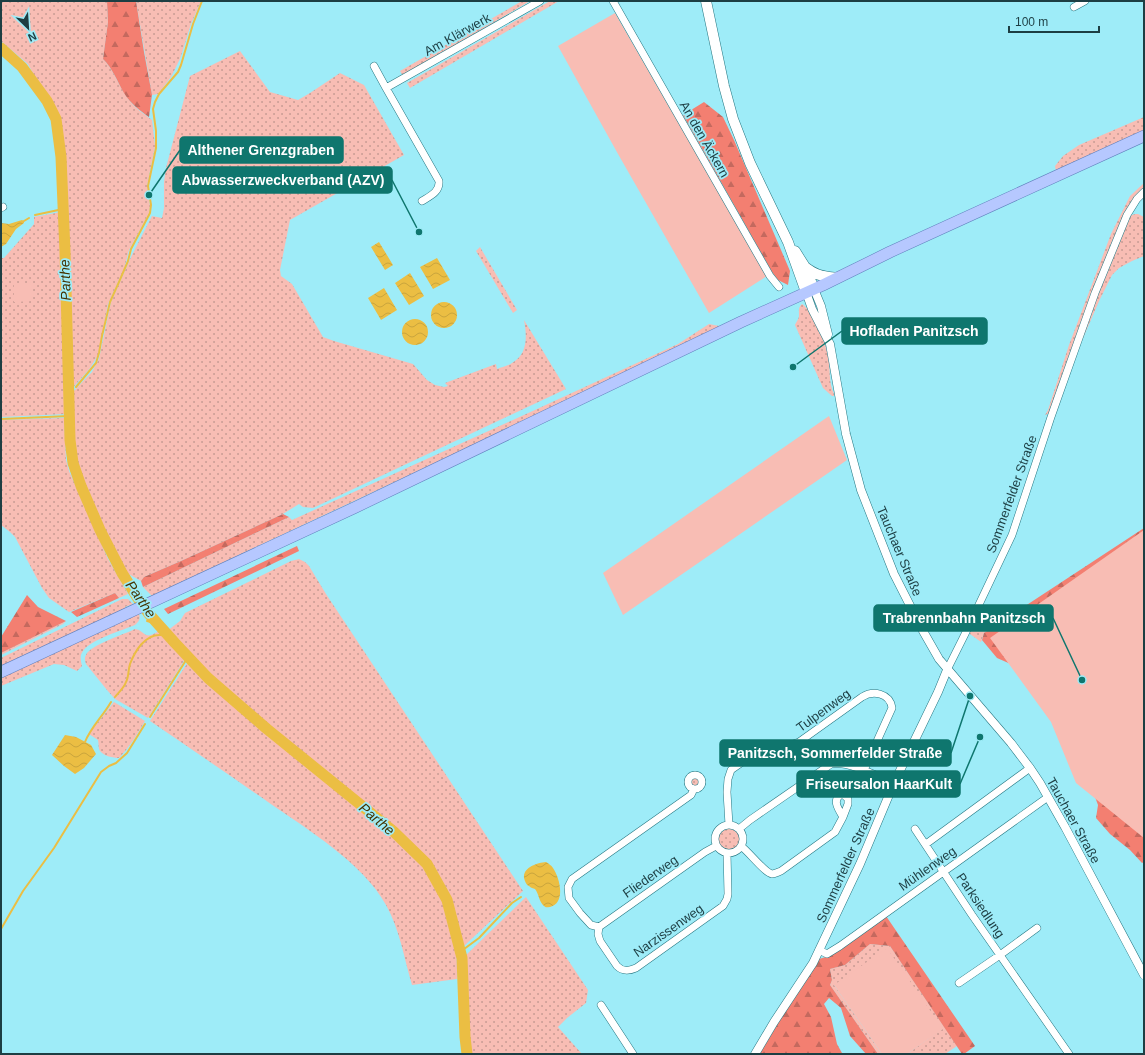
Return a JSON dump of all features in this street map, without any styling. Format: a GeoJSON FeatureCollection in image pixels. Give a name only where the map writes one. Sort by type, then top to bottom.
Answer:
{"type":"FeatureCollection","features":[{"type":"Feature","properties":{"kind":"main road"},"geometry":{"type":"LineString","coordinates":[[706,1],[724,86],[733,119],[744,148],[810,291]]}},
{"type":"Feature","properties":{"kind":"main road"},"geometry":{"type":"LineString","coordinates":[[1,672],[356,507],[741,322],[810,291],[994,203],[1144,136]]}},
{"type":"Feature","properties":{"kind":"main road"},"geometry":{"type":"LineString","coordinates":[[788,242],[805,267],[813,273],[837,278]]}},
{"type":"Feature","properties":{"kind":"main road"},"geometry":{"type":"LineString","coordinates":[[805,267],[810,291]]}},
{"type":"Feature","properties":{"kind":"street","name":"Am Klärwerk"},"geometry":{"type":"LineString","coordinates":[[386,88],[540,1]]}},
{"type":"Feature","properties":{"kind":"street","name":"An den Äckern"},"geometry":{"type":"LineString","coordinates":[[613,1],[770,276],[779,287]]}},
{"type":"Feature","properties":{"kind":"street"},"geometry":{"type":"LineString","coordinates":[[1074,7],[1085,1]]}},
{"type":"Feature","properties":{"kind":"street"},"geometry":{"type":"LineString","coordinates":[[374,66],[439,181],[440,185],[435,193],[422,201]]}},
{"type":"Feature","properties":{"kind":"street","name":"Sommerfelder Straße"},"geometry":{"type":"LineString","coordinates":[[755,1054],[813,963],[860,864],[894,783],[1012,535],[1051,417],[1095,293],[1127,215],[1138,198],[1144,192]]}},
{"type":"Feature","properties":{"kind":"street","name":"Tauchaer Straße"},"geometry":{"type":"LineString","coordinates":[[810,291],[821,306],[827,327],[846,434],[861,490],[894,574],[939,659],[1011,743],[1030,768],[1048,797],[1144,975]]}},
{"type":"Feature","properties":{"kind":"street","name":"Tulpenweg"},"geometry":{"type":"LineString","coordinates":[[729,825],[727,792],[728,779],[732,770],[764,746],[774,744],[793,744],[799,742],[862,697],[870,693],[879,693],[886,698],[892,708],[864,770]]}},
{"type":"Feature","properties":{"kind":"street"},"geometry":{"type":"LineString","coordinates":[[739,829],[831,764],[842,764],[864,770],[894,783]]}},
{"type":"Feature","properties":{"kind":"street"},"geometry":{"type":"LineString","coordinates":[[926,844],[1030,768]]}},
{"type":"Feature","properties":{"kind":"street"},"geometry":{"type":"LineString","coordinates":[[599,927],[591,925],[569,898],[568,887],[572,879],[691,795],[694,789]]}},
{"type":"Feature","properties":{"kind":"street","name":"Mühlenweg"},"geometry":{"type":"LineString","coordinates":[[819,950],[827,954],[840,946],[1048,797]]}},
{"type":"Feature","properties":{"kind":"street"},"geometry":{"type":"LineString","coordinates":[[741,846],[748,851],[767,872],[774,874],[781,871],[835,832],[843,817]]}},
{"type":"Feature","properties":{"kind":"street"},"geometry":{"type":"LineString","coordinates":[[729,825],[739,829],[743,839],[741,846],[735,852],[727,854],[716,846],[715,838],[717,832],[723,826],[729,825]]}},
{"type":"Feature","properties":{"kind":"street","name":"Parksiedlung"},"geometry":{"type":"LineString","coordinates":[[915,829],[1069,1054]]}},
{"type":"Feature","properties":{"kind":"street","name":"Fliederweg"},"geometry":{"type":"LineString","coordinates":[[599,927],[716,846]]}},
{"type":"Feature","properties":{"kind":"street","name":"Narzissenweg"},"geometry":{"type":"LineString","coordinates":[[599,927],[598,934],[600,942],[617,966],[620,969],[628,971],[636,968],[723,906],[728,894],[727,854]]}},
{"type":"Feature","properties":{"kind":"street","name":"Parksiedlung"},"geometry":{"type":"LineString","coordinates":[[959,983],[1037,928]]}},
{"type":"Feature","properties":{"kind":"street"},"geometry":{"type":"LineString","coordinates":[[600,1005],[633,1054]]}},
{"type":"Feature","properties":{"kind":"shaded area"},"geometry":{"type":"Polygon","coordinates":[[[1,1],[107,1],[108,22],[103,59],[110,67],[131,102],[152,120],[155,146],[147,186],[150,206],[149,213],[129,250],[124,269],[108,304],[98,355],[90,368],[70,391],[67,194],[64,153],[56,116],[28,64],[1,41],[1,1]]]}},
{"type":"Feature","properties":{"kind":"shaded area"},"geometry":{"type":"Polygon","coordinates":[[[136,1],[201,1],[191,24],[180,59],[171,77],[158,94],[152,95],[136,1]]]}},
{"type":"Feature","properties":{"kind":"shaded area"},"geometry":{"type":"Polygon","coordinates":[[[522,1],[530,1],[403,76],[400,71],[522,1]]]}},
{"type":"Feature","properties":{"kind":"shaded area"},"geometry":{"type":"Polygon","coordinates":[[[550,1],[559,1],[410,88],[407,83],[550,1]]]}},
{"type":"Feature","properties":{"kind":"shaded area"},"geometry":{"type":"Polygon","coordinates":[[[615,13],[767,276],[709,313],[558,46],[615,13]]]}},
{"type":"Feature","properties":{"kind":"shaded area"},"geometry":{"type":"Polygon","coordinates":[[[240,51],[270,92],[298,100],[340,73],[364,85],[404,155],[290,220],[280,270],[281,276],[292,284],[323,337],[413,364],[427,380],[435,385],[444,387],[448,386],[445,383],[496,364],[497,369],[509,365],[517,359],[524,350],[526,332],[524,320],[566,389],[313,508],[303,507],[299,504],[283,514],[144,577],[141,581],[125,572],[107,538],[86,491],[75,461],[71,394],[92,372],[99,359],[111,302],[132,255],[152,216],[162,218],[166,168],[190,76],[240,51]]]}},
{"type":"Feature","properties":{"kind":"shaded area"},"geometry":{"type":"Polygon","coordinates":[[[1144,117],[1144,134],[1056,171],[1055,166],[1063,156],[1079,145],[1144,117]]]}},
{"type":"Feature","properties":{"kind":"shaded area"},"geometry":{"type":"Polygon","coordinates":[[[1144,183],[1144,189],[1137,194],[1083,317],[1050,413],[1045,415],[1048,410],[1069,345],[1111,234],[1130,196],[1144,183]]]}},
{"type":"Feature","properties":{"kind":"shaded area"},"geometry":{"type":"Polygon","coordinates":[[[61,212],[67,414],[1,417],[1,258],[4,258],[34,224],[34,217],[61,212]]]}},
{"type":"Feature","properties":{"kind":"shaded area"},"geometry":{"type":"Polygon","coordinates":[[[1135,214],[1144,217],[1144,256],[1119,268],[1112,275],[1077,352],[1011,539],[974,620],[996,625],[984,633],[981,642],[970,634],[970,629],[975,614],[1012,534],[1087,321],[1129,216],[1135,214]]]}},
{"type":"Feature","properties":{"kind":"shaded area"},"geometry":{"type":"Polygon","coordinates":[[[480,247],[517,310],[513,313],[476,251],[480,247]]]}},
{"type":"Feature","properties":{"kind":"shaded area"},"geometry":{"type":"Polygon","coordinates":[[[14,283],[32,283],[32,301],[14,302],[14,283]]]}},
{"type":"Feature","properties":{"kind":"shaded area"},"geometry":{"type":"Polygon","coordinates":[[[802,304],[815,320],[825,343],[829,361],[830,380],[834,396],[823,388],[795,325],[799,317],[799,308],[802,304]]]}},
{"type":"Feature","properties":{"kind":"shaded area"},"geometry":{"type":"Polygon","coordinates":[[[709,324],[724,327],[152,596],[143,587],[289,517],[292,520],[678,344],[709,324]]]}},
{"type":"Feature","properties":{"kind":"shaded area"},"geometry":{"type":"Polygon","coordinates":[[[829,416],[847,460],[623,615],[603,573],[829,416]]]}},
{"type":"Feature","properties":{"kind":"shaded area"},"geometry":{"type":"Polygon","coordinates":[[[64,418],[66,460],[69,471],[108,559],[128,594],[119,598],[115,593],[69,612],[49,598],[42,588],[15,537],[1,525],[1,420],[64,418]]]}},
{"type":"Feature","properties":{"kind":"shaded area"},"geometry":{"type":"Polygon","coordinates":[[[1144,530],[1144,838],[1076,783],[1051,722],[990,638],[1144,530]]]}},
{"type":"Feature","properties":{"kind":"shaded area"},"geometry":{"type":"Polygon","coordinates":[[[299,559],[309,566],[326,594],[523,891],[464,946],[450,904],[425,857],[398,832],[276,733],[209,672],[167,631],[180,621],[185,613],[291,561],[299,559]]]}},
{"type":"Feature","properties":{"kind":"shaded area"},"geometry":{"type":"Polygon","coordinates":[[[122,599],[128,599],[133,604],[125,607],[126,609],[1,668],[1,658],[122,599]]]}},
{"type":"Feature","properties":{"kind":"shaded area"},"geometry":{"type":"Polygon","coordinates":[[[138,612],[140,619],[135,625],[99,639],[87,647],[81,655],[82,666],[77,671],[64,665],[54,664],[1,686],[1,676],[138,612]]]}},
{"type":"Feature","properties":{"kind":"shaded area"},"geometry":{"type":"Polygon","coordinates":[[[66,621],[63,624],[1,655],[1,653],[66,621]]]}},
{"type":"Feature","properties":{"kind":"shaded area"},"geometry":{"type":"Polygon","coordinates":[[[135,629],[148,635],[159,631],[185,659],[148,718],[115,699],[85,661],[86,655],[94,647],[135,629]]]}},
{"type":"Feature","properties":{"kind":"shaded area"},"geometry":{"type":"Polygon","coordinates":[[[188,662],[212,685],[400,842],[422,863],[438,890],[449,919],[456,947],[457,979],[412,985],[395,924],[391,915],[376,890],[363,875],[349,861],[316,835],[150,721],[188,662]]]}},
{"type":"Feature","properties":{"kind":"shaded area"},"geometry":{"type":"Polygon","coordinates":[[[114,702],[145,721],[134,739],[119,758],[114,758],[102,753],[99,749],[98,740],[89,734],[114,702]]]}},
{"type":"Feature","properties":{"kind":"shaded area"},"geometry":{"type":"Polygon","coordinates":[[[692,775],[698,775],[702,779],[702,785],[698,789],[692,789],[688,785],[688,779],[692,775]]]}},
{"type":"Feature","properties":{"kind":"shaded area"},"geometry":{"type":"Polygon","coordinates":[[[729,829],[737,832],[740,840],[737,848],[729,851],[721,848],[718,840],[721,832],[729,829]]]}},
{"type":"Feature","properties":{"kind":"shaded area"},"geometry":{"type":"Polygon","coordinates":[[[526,897],[588,990],[586,1003],[558,1027],[582,1054],[470,1054],[465,956],[526,897]]]}},
{"type":"Feature","properties":{"kind":"shaded area"},"geometry":{"type":"Polygon","coordinates":[[[870,944],[890,946],[957,1046],[945,1054],[907,1054],[942,1029],[834,985],[882,1054],[878,1054],[830,985],[832,980],[830,969],[845,965],[870,944]]]}},
{"type":"Feature","properties":{"kind":"shaded area"},"geometry":{"type":"Polygon","coordinates":[[[887,948],[943,1029],[907,1054],[882,1054],[834,985],[887,948]]]}},
{"type":"Feature","properties":{"kind":"green space"},"geometry":{"type":"Polygon","coordinates":[[[107,1],[136,1],[152,95],[149,117],[135,106],[127,97],[112,71],[103,59],[108,22],[107,1]]]}},
{"type":"Feature","properties":{"kind":"green space"},"geometry":{"type":"Polygon","coordinates":[[[704,102],[723,117],[734,140],[790,271],[788,285],[778,280],[772,272],[683,115],[704,102]]]}},
{"type":"Feature","properties":{"kind":"green space"},"geometry":{"type":"Polygon","coordinates":[[[283,514],[289,517],[143,587],[141,581],[144,577],[283,514]]]}},
{"type":"Feature","properties":{"kind":"green space"},"geometry":{"type":"Polygon","coordinates":[[[1144,528],[1144,534],[1013,665],[997,658],[982,640],[984,633],[1144,528]]]}},
{"type":"Feature","properties":{"kind":"green space"},"geometry":{"type":"Polygon","coordinates":[[[297,546],[299,551],[168,614],[164,609],[297,546]]]}},
{"type":"Feature","properties":{"kind":"green space"},"geometry":{"type":"Polygon","coordinates":[[[115,593],[119,598],[77,617],[71,612],[115,593]]]}},
{"type":"Feature","properties":{"kind":"green space"},"geometry":{"type":"Polygon","coordinates":[[[27,595],[38,607],[66,621],[1,653],[1,637],[27,595]]]}},
{"type":"Feature","properties":{"kind":"green space"},"geometry":{"type":"Polygon","coordinates":[[[1095,797],[1144,802],[1144,862],[1142,863],[1130,850],[1110,834],[1096,818],[1098,805],[1095,797]]]}},
{"type":"Feature","properties":{"kind":"green space"},"geometry":{"type":"Polygon","coordinates":[[[886,916],[975,1046],[962,1054],[890,946],[870,944],[845,965],[830,969],[832,980],[830,985],[878,1054],[866,1054],[850,1036],[841,1008],[829,998],[824,1004],[831,1017],[837,1044],[842,1053],[759,1054],[819,959],[829,956],[886,916]]]}},
{"type":"Feature","properties":{"kind":"water"},"geometry":{"type":"Polygon","coordinates":[[[22,220],[24,223],[16,229],[6,244],[1,247],[1,223],[9,224],[22,220]]]}},
{"type":"Feature","properties":{"kind":"water"},"geometry":{"type":"Polygon","coordinates":[[[379,242],[393,265],[385,270],[371,247],[379,242]]]}},
{"type":"Feature","properties":{"kind":"water"},"geometry":{"type":"Polygon","coordinates":[[[437,258],[450,280],[433,289],[420,267],[437,258]]]}},
{"type":"Feature","properties":{"kind":"water"},"geometry":{"type":"Polygon","coordinates":[[[410,273],[424,296],[409,305],[395,283],[410,273]]]}},
{"type":"Feature","properties":{"kind":"water"},"geometry":{"type":"Polygon","coordinates":[[[384,288],[397,310],[381,320],[368,298],[384,288]]]}},
{"type":"Feature","properties":{"kind":"water"},"geometry":{"type":"Polygon","coordinates":[[[444,302],[453,306],[457,315],[453,324],[444,328],[435,324],[431,315],[435,306],[444,302]]]}},
{"type":"Feature","properties":{"kind":"water"},"geometry":{"type":"Polygon","coordinates":[[[415,319],[424,323],[428,332],[424,341],[415,345],[406,341],[402,332],[406,323],[415,319]]]}},
{"type":"Feature","properties":{"kind":"water"},"geometry":{"type":"Polygon","coordinates":[[[65,735],[76,737],[91,745],[96,754],[84,768],[75,774],[52,755],[65,735]]]}},
{"type":"Feature","properties":{"kind":"water"},"geometry":{"type":"Polygon","coordinates":[[[546,862],[556,872],[560,890],[558,901],[555,905],[550,907],[544,906],[535,889],[527,885],[524,878],[524,874],[528,868],[539,863],[546,862]]]}},
{"type":"Feature","properties":{"kind":"waterway"},"geometry":{"type":"LineString","coordinates":[[76,387],[96,363],[110,302],[128,261],[131,249],[150,213],[151,205],[148,186],[156,148],[156,131],[153,109],[159,94],[178,72],[202,1]]}},
{"type":"Feature","properties":{"kind":"waterway","name":"Parthe"},"geometry":{"type":"LineString","coordinates":[[1,48],[22,67],[47,101],[56,119],[61,157],[70,440],[73,463],[100,530],[122,573],[149,614],[208,678],[267,729],[393,831],[427,864],[447,900],[462,958],[467,1054]]}},
{"type":"Feature","properties":{"kind":"waterway"},"geometry":{"type":"LineString","coordinates":[[35,215],[63,209]]}},
{"type":"Feature","properties":{"kind":"waterway"},"geometry":{"type":"LineString","coordinates":[[24,221],[29,218]]}},
{"type":"Feature","properties":{"kind":"waterway"},"geometry":{"type":"LineString","coordinates":[[1,419],[69,416]]}},
{"type":"Feature","properties":{"kind":"waterway","name":"Parthe"},"geometry":{"type":"LineString","coordinates":[[147,621],[158,624]]}},
{"type":"Feature","properties":{"kind":"waterway"},"geometry":{"type":"LineString","coordinates":[[115,697],[123,688],[128,678],[130,664],[141,644],[145,640],[155,635],[162,635],[170,638]]}},
{"type":"Feature","properties":{"kind":"waterway"},"geometry":{"type":"LineString","coordinates":[[150,717],[188,657]]}},
{"type":"Feature","properties":{"kind":"waterway"},"geometry":{"type":"LineString","coordinates":[[85,742],[90,731],[111,702]]}},
{"type":"Feature","properties":{"kind":"waterway"},"geometry":{"type":"LineString","coordinates":[[1,929],[23,891],[54,848],[101,772],[116,763],[127,753],[145,724]]}},
{"type":"Feature","properties":{"kind":"waterway"},"geometry":{"type":"LineString","coordinates":[[460,952],[479,938],[512,903],[521,897]]}},
{"type":"Feature","properties":{"kind":"place","name":"Althener Grenzgraben"},"geometry":{"type":"Point","coordinates":[149,195]}},
{"type":"Feature","properties":{"kind":"place","name":"Abwasserzweckverband (AZV)"},"geometry":{"type":"Point","coordinates":[419,232]}},
{"type":"Feature","properties":{"kind":"place","name":"Hofladen Panitzsch"},"geometry":{"type":"Point","coordinates":[793,367]}},
{"type":"Feature","properties":{"kind":"place","name":"Trabrennbahn Panitzsch"},"geometry":{"type":"Point","coordinates":[1082,680]}},
{"type":"Feature","properties":{"kind":"place","name":"Panitzsch, Sommerfelder Straße"},"geometry":{"type":"Point","coordinates":[970,696]}},
{"type":"Feature","properties":{"kind":"place","name":"Friseursalon HaarKult"},"geometry":{"type":"Point","coordinates":[980,737]}}]}
